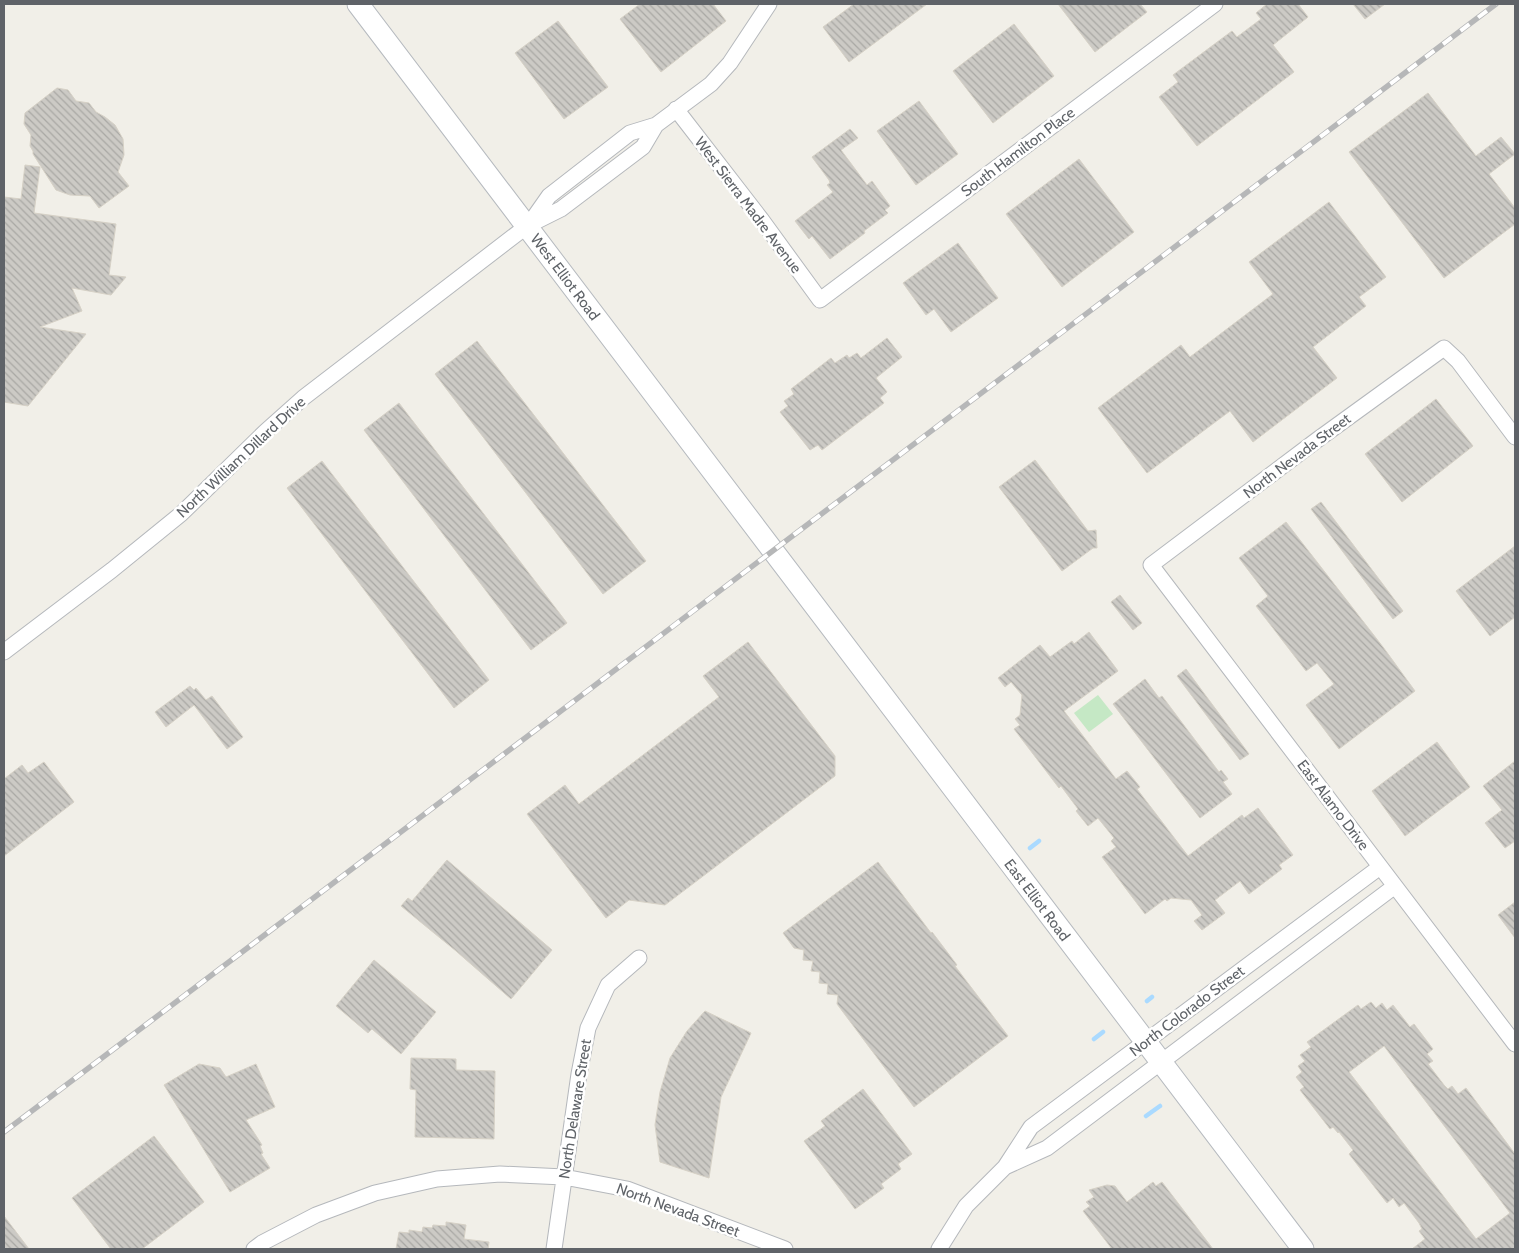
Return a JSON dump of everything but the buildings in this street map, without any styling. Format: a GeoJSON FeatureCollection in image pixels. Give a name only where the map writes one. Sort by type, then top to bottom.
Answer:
{"type":"FeatureCollection","features":[{"type":"Feature","properties":{"kind":"main road","name":"West Elliot Road"},"geometry":{"type":"LineString","coordinates":[[358,4],[772,551]]}},
{"type":"Feature","properties":{"kind":"main road","name":"East Elliot Road"},"geometry":{"type":"LineString","coordinates":[[772,551],[1303,1249]]}},
{"type":"Feature","properties":{"kind":"street","name":"North William Dillard Drive"},"geometry":{"type":"LineString","coordinates":[[4,652],[112,570],[181,514],[266,430],[303,398],[527,226],[549,196],[630,133],[656,125],[711,84],[730,63],[769,4]]}},
{"type":"Feature","properties":{"kind":"street","name":"South Hamilton Place"},"geometry":{"type":"LineString","coordinates":[[820,300],[1215,4]]}},
{"type":"Feature","properties":{"kind":"street","name":"West Sierra Madre Avenue"},"geometry":{"type":"LineString","coordinates":[[676,110],[761,219],[820,300]]}},
{"type":"Feature","properties":{"kind":"street","name":"North Nevada Street"},"geometry":{"type":"LineString","coordinates":[[1151,565],[1317,440],[1444,348],[1458,361],[1515,437]]}},
{"type":"Feature","properties":{"kind":"street","name":"East Alamo Drive"},"geometry":{"type":"LineString","coordinates":[[1151,565],[1515,1044]]}},
{"type":"Feature","properties":{"kind":"street","name":"North Colorado Street"},"geometry":{"type":"LineString","coordinates":[[939,1249],[966,1206],[1005,1166],[1032,1127],[1380,867]]}},
{"type":"Feature","properties":{"kind":"street","name":"North Colorado Street"},"geometry":{"type":"LineString","coordinates":[[1005,1166],[1047,1148],[1395,886]]}},
{"type":"Feature","properties":{"kind":"street","name":"North Delaware Street"},"geometry":{"type":"LineString","coordinates":[[554,1249],[579,1074],[588,1028],[608,985],[639,958]]}},
{"type":"Feature","properties":{"kind":"street","name":"North Nevada Street"},"geometry":{"type":"LineString","coordinates":[[254,1249],[316,1215],[382,1191],[446,1178],[500,1174],[564,1177],[627,1188],[784,1249]]}},
{"type":"Feature","properties":{"kind":"green space"},"geometry":{"type":"Polygon","coordinates":[[[1098,695],[1113,714],[1089,732],[1074,713],[1098,695]]]}},
{"type":"Feature","properties":{"kind":"waterway"},"geometry":{"type":"LineString","coordinates":[[1030,848],[1039,841]]}},
{"type":"Feature","properties":{"kind":"waterway"},"geometry":{"type":"LineString","coordinates":[[1147,1001],[1152,997]]}},
{"type":"Feature","properties":{"kind":"waterway"},"geometry":{"type":"LineString","coordinates":[[1094,1039],[1103,1032]]}},
{"type":"Feature","properties":{"kind":"waterway"},"geometry":{"type":"LineString","coordinates":[[1146,1116],[1160,1106]]}},
{"type":"Feature","properties":{"kind":"railway"},"geometry":{"type":"LineString","coordinates":[[4,1132],[1496,4]]}}]}
